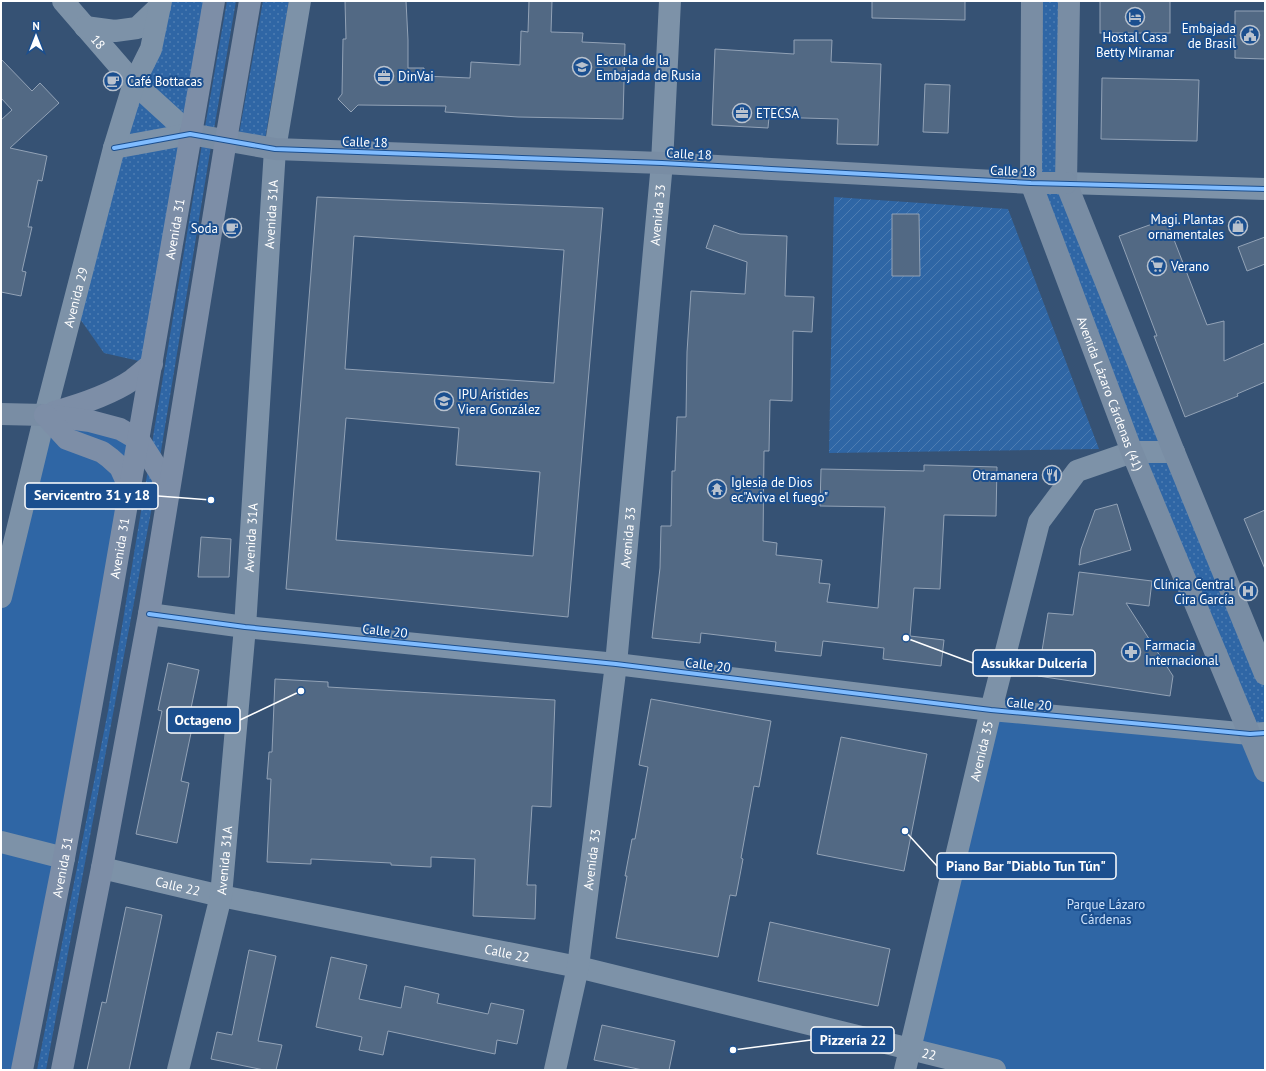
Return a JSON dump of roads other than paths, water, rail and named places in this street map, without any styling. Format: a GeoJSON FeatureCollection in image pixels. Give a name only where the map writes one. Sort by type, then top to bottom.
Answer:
{"type":"FeatureCollection","features":[{"type":"Feature","properties":{"kind":"main road","name":"Avenida 31"},"geometry":{"type":"LineString","coordinates":[[22,1070],[64,858],[139,440],[190,134],[214,1]]}},
{"type":"Feature","properties":{"kind":"main road"},"geometry":{"type":"LineString","coordinates":[[62,1070],[102,868],[149,614],[250,1]]}},
{"type":"Feature","properties":{"kind":"main road","name":"Avenida Lázaro Cárdenas (41)"},"geometry":{"type":"LineString","coordinates":[[1032,1],[1031,183],[1132,452],[1257,733],[1265,771]]}},
{"type":"Feature","properties":{"kind":"main road"},"geometry":{"type":"LineString","coordinates":[[1069,1],[1066,183],[1265,674]]}},
{"type":"Feature","properties":{"kind":"main road","name":"Calle 18"},"geometry":{"type":"LineString","coordinates":[[190,134],[275,149],[662,163],[1031,183],[1066,183]]}},
{"type":"Feature","properties":{"kind":"main road"},"geometry":{"type":"LineString","coordinates":[[45,415],[77,406],[115,390],[132,380],[152,364]]}},
{"type":"Feature","properties":{"kind":"main road"},"geometry":{"type":"LineString","coordinates":[[1,414],[45,415],[90,421],[120,429],[139,440],[162,476],[167,498]]}},
{"type":"Feature","properties":{"kind":"main road"},"geometry":{"type":"LineString","coordinates":[[45,415],[67,439],[102,452],[110,458],[120,467],[130,489]]}},
{"type":"Feature","properties":{"kind":"street","name":"18"},"geometry":{"type":"LineString","coordinates":[[63,1],[134,83]]}},
{"type":"Feature","properties":{"kind":"street","name":"Avenida 31A"},"geometry":{"type":"LineString","coordinates":[[178,1070],[220,896],[244,627],[275,149],[300,1]]}},
{"type":"Feature","properties":{"kind":"street","name":"Avenida 33"},"geometry":{"type":"LineString","coordinates":[[555,1070],[578,967],[616,664],[662,163],[670,1]]}},
{"type":"Feature","properties":{"kind":"street"},"geometry":{"type":"LineString","coordinates":[[85,27],[115,30],[137,28],[160,4]]}},
{"type":"Feature","properties":{"kind":"street","name":"Avenida 29"},"geometry":{"type":"LineString","coordinates":[[1,597],[45,415],[114,148],[134,83],[151,49],[160,4]]}},
{"type":"Feature","properties":{"kind":"street"},"geometry":{"type":"LineString","coordinates":[[134,83],[190,134]]}},
{"type":"Feature","properties":{"kind":"street","name":"Calle 18"},"geometry":{"type":"LineString","coordinates":[[114,148],[190,134]]}},
{"type":"Feature","properties":{"kind":"street","name":"Calle 18"},"geometry":{"type":"LineString","coordinates":[[1066,183],[1265,189]]}},
{"type":"Feature","properties":{"kind":"street","name":"Avenida 35"},"geometry":{"type":"LineString","coordinates":[[906,1070],[991,710],[1039,522],[1077,471],[1132,452],[1174,452]]}},
{"type":"Feature","properties":{"kind":"street","name":"Calle 20"},"geometry":{"type":"LineString","coordinates":[[149,614],[244,627],[616,664],[991,710],[1257,733]]}},
{"type":"Feature","properties":{"kind":"street"},"geometry":{"type":"LineString","coordinates":[[1,842],[64,858]]}},
{"type":"Feature","properties":{"kind":"street","name":"Calle 22"},"geometry":{"type":"LineString","coordinates":[[102,868],[220,896],[578,967],[910,1048]]}},
{"type":"Feature","properties":{"kind":"street","name":"22"},"geometry":{"type":"LineString","coordinates":[[910,1048],[995,1070]]}},
{"type":"Feature","properties":{"kind":"place","name":"Hostal Casa Betty Miramar"},"geometry":{"type":"Point","coordinates":[1135,17]}},
{"type":"Feature","properties":{"kind":"place","name":"Embajada de Brasil"},"geometry":{"type":"Point","coordinates":[1250,35]}},
{"type":"Feature","properties":{"kind":"place","name":"Escuela de la Embajada de Rusia"},"geometry":{"type":"Point","coordinates":[582,67]}},
{"type":"Feature","properties":{"kind":"place","name":"DinVai"},"geometry":{"type":"Point","coordinates":[384,76]}},
{"type":"Feature","properties":{"kind":"place","name":"Café Bottacas"},"geometry":{"type":"Point","coordinates":[113,81]}},
{"type":"Feature","properties":{"kind":"place","name":"ETECSA"},"geometry":{"type":"Point","coordinates":[742,113]}},
{"type":"Feature","properties":{"kind":"place","name":"Magi. Plantas ornamentales"},"geometry":{"type":"Point","coordinates":[1238,226]}},
{"type":"Feature","properties":{"kind":"place","name":"Soda"},"geometry":{"type":"Point","coordinates":[232,228]}},
{"type":"Feature","properties":{"kind":"place","name":"Verano"},"geometry":{"type":"Point","coordinates":[1157,266]}},
{"type":"Feature","properties":{"kind":"place","name":"IPU Arístides Viera González"},"geometry":{"type":"Point","coordinates":[444,401]}},
{"type":"Feature","properties":{"kind":"place","name":"Otramanera"},"geometry":{"type":"Point","coordinates":[1052,475]}},
{"type":"Feature","properties":{"kind":"place","name":"Iglesia de Dios ec\"Aviva el fuego\""},"geometry":{"type":"Point","coordinates":[717,489]}},
{"type":"Feature","properties":{"kind":"place","name":"Servicentro 31 y 18"},"geometry":{"type":"Point","coordinates":[211,500]}},
{"type":"Feature","properties":{"kind":"place","name":"Clínica Central Cira García"},"geometry":{"type":"Point","coordinates":[1248,591]}},
{"type":"Feature","properties":{"kind":"place","name":"Assukkar Dulcería"},"geometry":{"type":"Point","coordinates":[906,638]}},
{"type":"Feature","properties":{"kind":"place","name":"Farmacia Internacional"},"geometry":{"type":"Point","coordinates":[1131,652]}},
{"type":"Feature","properties":{"kind":"place","name":"Octageno"},"geometry":{"type":"Point","coordinates":[301,691]}},
{"type":"Feature","properties":{"kind":"place","name":"Piano Bar \"Diablo Tun Tún\""},"geometry":{"type":"Point","coordinates":[905,831]}},
{"type":"Feature","properties":{"kind":"place","name":"Pizzería 22"},"geometry":{"type":"Point","coordinates":[733,1050]}},
{"type":"Feature","properties":{"kind":"park label","name":"Parque Lázaro Cárdenas"},"geometry":{"type":"Point","coordinates":[1106,912]}}]}
